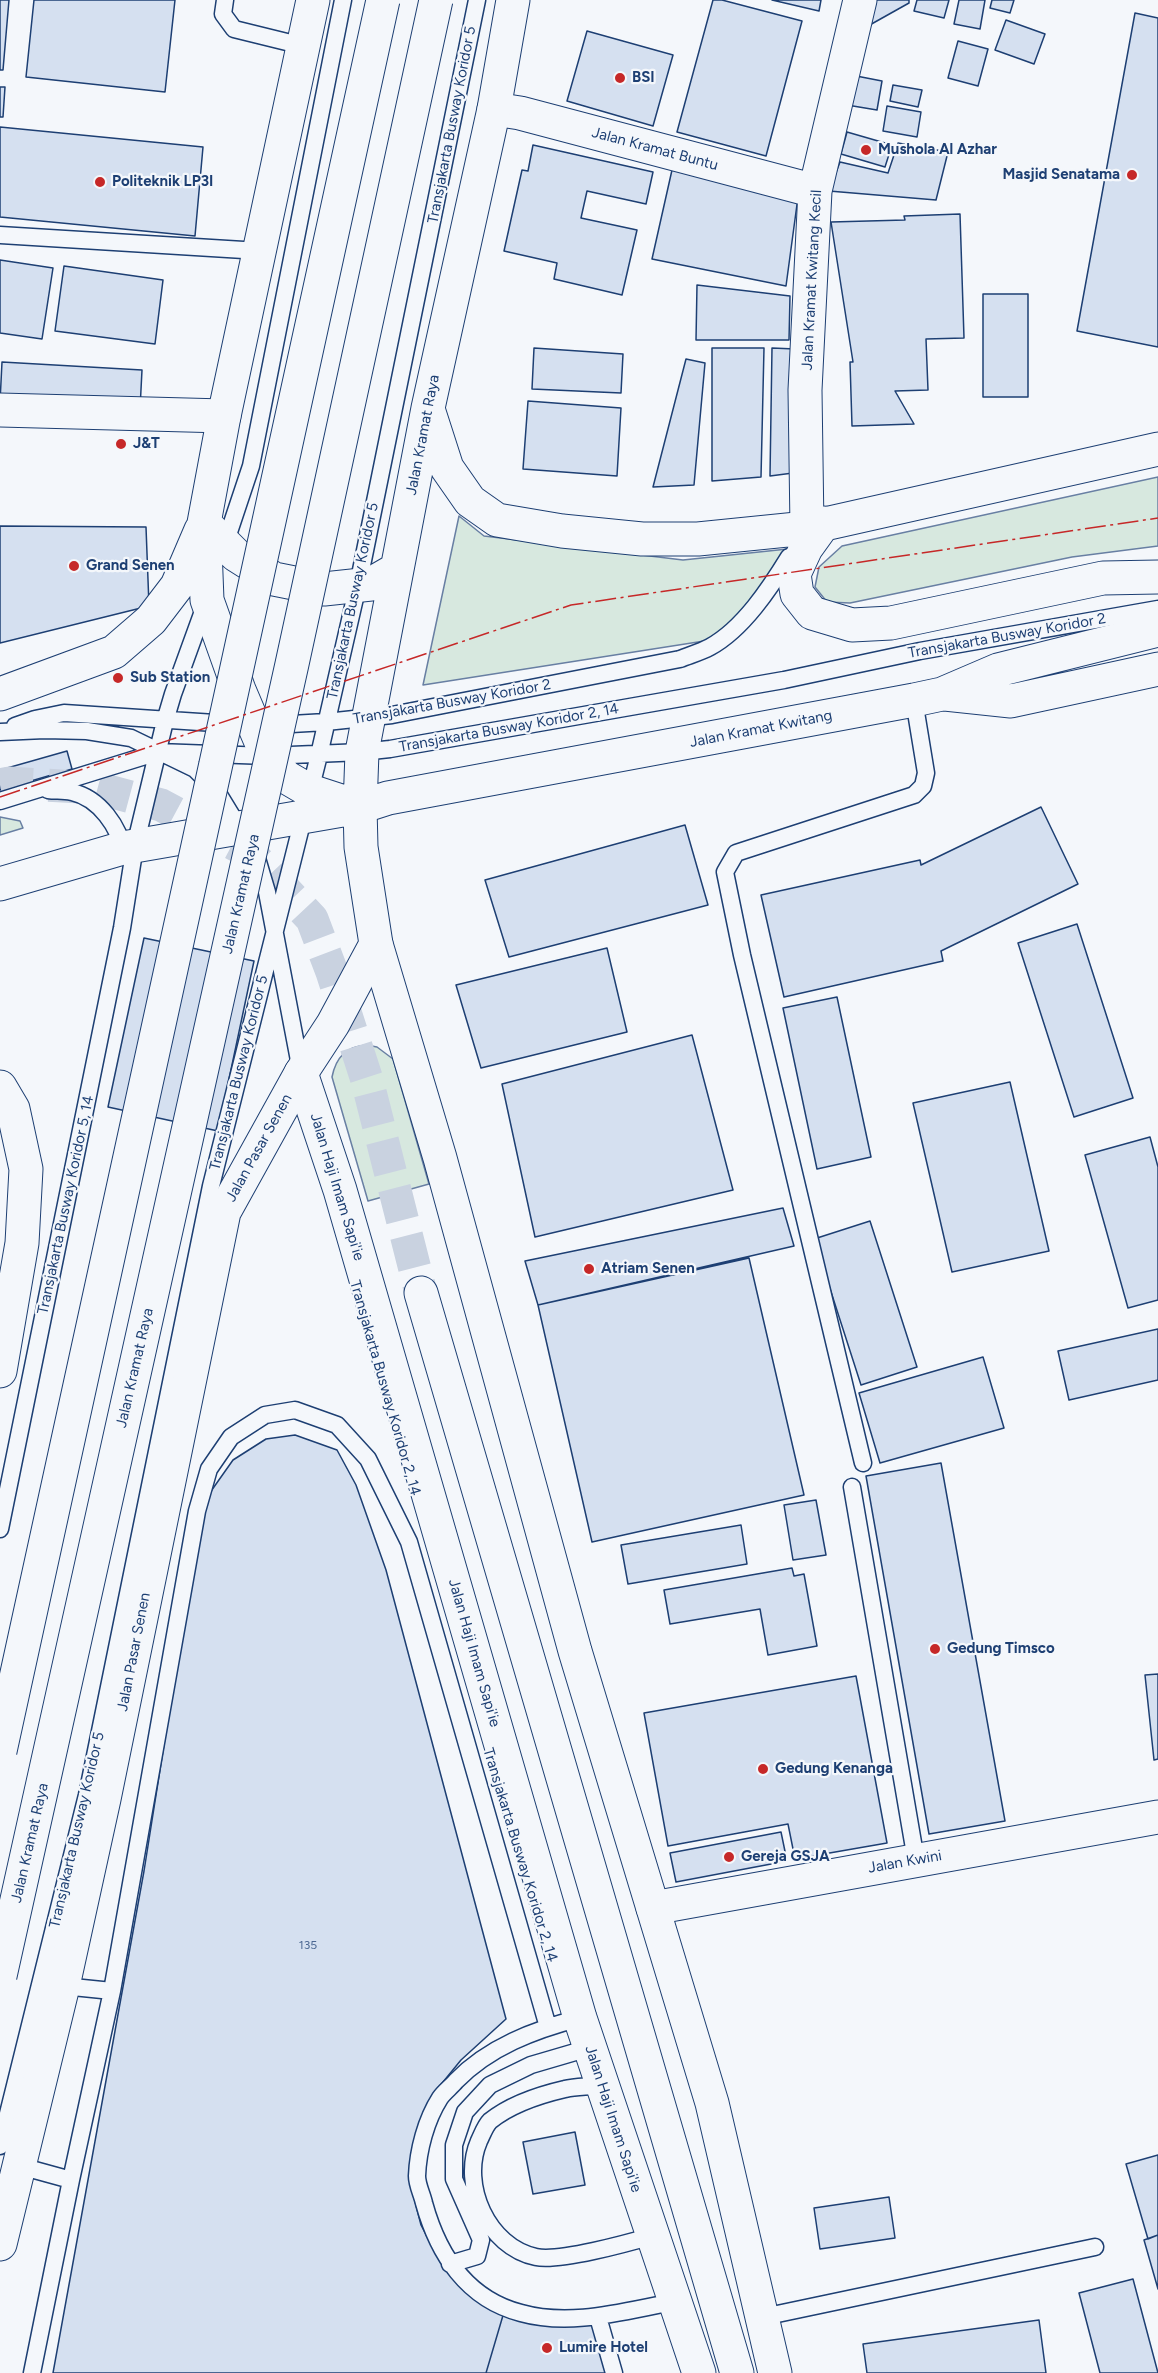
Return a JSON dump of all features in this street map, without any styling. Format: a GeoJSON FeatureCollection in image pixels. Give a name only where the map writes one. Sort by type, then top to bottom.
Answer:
{"type":"FeatureCollection","features":[{"type":"Feature","properties":{"kind":"main road"},"geometry":{"type":"LineString","coordinates":[[306,804],[267,756],[239,690],[207,600],[215,534],[224,416],[313,0]]}},
{"type":"Feature","properties":{"kind":"main road"},"geometry":{"type":"LineString","coordinates":[[0,1751],[383,0]]}},
{"type":"Feature","properties":{"kind":"main road","name":"Jalan Kramat Raya"},"geometry":{"type":"LineString","coordinates":[[0,1976],[292,664],[436,0]]}},
{"type":"Feature","properties":{"kind":"main road","name":"Jalan Kramat Raya"},"geometry":{"type":"LineString","coordinates":[[360,807],[362,753],[368,719],[428,408],[494,109],[513,0]]}},
{"type":"Feature","properties":{"kind":"main road","name":"Jalan Kramat Kwitang Kecil"},"geometry":{"type":"LineString","coordinates":[[816,525],[805,390],[815,192],[860,0]]}},
{"type":"Feature","properties":{"kind":"main road","name":"Jalan Kramat Buntu"},"geometry":{"type":"LineString","coordinates":[[494,109],[520,113],[815,192]]}},
{"type":"Feature","properties":{"kind":"main road"},"geometry":{"type":"LineString","coordinates":[[428,408],[447,468],[470,501],[497,520],[562,531],[642,539],[698,539],[816,525],[1158,449]]}},
{"type":"Feature","properties":{"kind":"main road"},"geometry":{"type":"LineString","coordinates":[[0,410],[224,416]]}},
{"type":"Feature","properties":{"kind":"main road"},"geometry":{"type":"LineString","coordinates":[[816,525],[794,574],[797,594],[812,613],[852,625],[891,622],[1103,578],[1158,577]]}},
{"type":"Feature","properties":{"kind":"main road"},"geometry":{"type":"LineString","coordinates":[[215,534],[236,555],[274,579],[324,589],[370,584],[397,569]]}},
{"type":"Feature","properties":{"kind":"main road"},"geometry":{"type":"LineString","coordinates":[[0,694],[114,652],[151,620],[215,534]]}},
{"type":"Feature","properties":{"kind":"main road","name":"Jalan Kramat Kwitang"},"geometry":{"type":"LineString","coordinates":[[0,884],[129,847],[238,827],[306,804],[360,807],[388,798],[928,697],[998,670],[1158,630]]}},
{"type":"Feature","properties":{"kind":"main road"},"geometry":{"type":"LineString","coordinates":[[928,697],[1011,701],[1158,669]]}},
{"type":"Feature","properties":{"kind":"main road"},"geometry":{"type":"LineString","coordinates":[[360,807],[361,847],[376,944],[440,1158],[575,1651],[712,2103],[775,2373]]}},
{"type":"Feature","properties":{"kind":"main road"},"geometry":{"type":"LineString","coordinates":[[301,1073],[333,1024],[376,944]]}},
{"type":"Feature","properties":{"kind":"main road","name":"Jalan Pasar Senen"},"geometry":{"type":"LineString","coordinates":[[0,2244],[10,2156],[63,1986],[104,1799],[224,1212],[301,1073]]}},
{"type":"Feature","properties":{"kind":"main road","name":"Jalan Haji Imam Sapi'ie"},"geometry":{"type":"LineString","coordinates":[[301,1073],[340,1190],[580,2034],[670,2303],[699,2373]]}},
{"type":"Feature","properties":{"kind":"main road"},"geometry":{"type":"LineString","coordinates":[[0,1087],[13,1108],[26,1169],[22,1243],[0,1371]]}},
{"type":"Feature","properties":{"kind":"main road"},"geometry":{"type":"LineString","coordinates":[[421,1293],[737,2373]]}},
{"type":"Feature","properties":{"kind":"main road","name":"Jalan Kwini"},"geometry":{"type":"LineString","coordinates":[[653,1908],[1158,1817]]}},
{"type":"Feature","properties":{"kind":"lane"},"geometry":{"type":"LineString","coordinates":[[225,0],[223,14],[234,29],[303,46]]}},
{"type":"Feature","properties":{"kind":"lane"},"geometry":{"type":"LineString","coordinates":[[215,534],[251,466],[343,0]]}},
{"type":"Feature","properties":{"kind":"lane","name":"Transjakarta Busway Koridor 5"},"geometry":{"type":"LineString","coordinates":[[10,2156],[87,1795],[211,1186],[319,755],[358,585],[477,0]]}},
{"type":"Feature","properties":{"kind":"lane"},"geometry":{"type":"LineString","coordinates":[[0,235],[260,250]]}},
{"type":"Feature","properties":{"kind":"lane","name":"Transjakarta Busway Koridor 2"},"geometry":{"type":"LineString","coordinates":[[1,732],[35,719],[64,713],[165,722],[254,726],[368,719],[680,659],[710,647],[732,631],[770,588],[816,525]]}},
{"type":"Feature","properties":{"kind":"lane"},"geometry":{"type":"LineString","coordinates":[[129,847],[173,694],[207,600]]}},
{"type":"Feature","properties":{"kind":"lane","name":"Transjakarta Busway Koridor 2"},"geometry":{"type":"LineString","coordinates":[[856,665],[920,651],[1158,609]]}},
{"type":"Feature","properties":{"kind":"lane","name":"Transjakarta Busway Koridor 2, 14"},"geometry":{"type":"LineString","coordinates":[[0,801],[158,752],[267,756],[362,753],[773,682],[856,665]]}},
{"type":"Feature","properties":{"kind":"lane"},"geometry":{"type":"LineString","coordinates":[[863,1463],[748,979],[725,872],[736,853],[914,795],[923,786],[926,772],[928,697]]}},
{"type":"Feature","properties":{"kind":"lane","name":"Transjakarta Busway Koridor 2, 14"},"geometry":{"type":"LineString","coordinates":[[1,732],[87,731],[131,738],[195,769],[216,790],[255,854],[267,892],[274,931]]}},
{"type":"Feature","properties":{"kind":"lane"},"geometry":{"type":"LineString","coordinates":[[38,789],[73,792],[98,805],[129,847]]}},
{"type":"Feature","properties":{"kind":"lane","name":"Transjakarta Busway Koridor 5, 14"},"geometry":{"type":"LineString","coordinates":[[0,1529],[122,928],[128,880],[129,847]]}},
{"type":"Feature","properties":{"kind":"lane"},"geometry":{"type":"LineString","coordinates":[[274,931],[301,1073]]}},
{"type":"Feature","properties":{"kind":"lane","name":"Transjakarta Busway Koridor 2, 14"},"geometry":{"type":"LineString","coordinates":[[301,1073],[308,1124],[538,1923],[580,2034]]}},
{"type":"Feature","properties":{"kind":"lane"},"geometry":{"type":"LineString","coordinates":[[32,2373],[112,1991],[197,1511],[209,1469],[231,1437],[266,1415],[295,1410],[337,1425],[368,1459],[409,1542],[548,2027]]}},
{"type":"Feature","properties":{"kind":"lane"},"geometry":{"type":"LineString","coordinates":[[852,1487],[916,1860]]}},
{"type":"Feature","properties":{"kind":"lane"},"geometry":{"type":"LineString","coordinates":[[63,1986],[112,1991]]}},
{"type":"Feature","properties":{"kind":"lane"},"geometry":{"type":"LineString","coordinates":[[580,2034],[548,2027],[501,2046],[471,2066],[440,2097],[424,2133],[417,2178],[429,2221],[450,2264],[480,2296],[503,2308],[523,2314],[562,2318],[598,2317],[670,2303],[689,2373]]}},
{"type":"Feature","properties":{"kind":"lane"},"geometry":{"type":"LineString","coordinates":[[450,2264],[477,2256],[481,2240],[453,2179],[454,2145],[465,2112],[490,2085],[531,2065],[580,2034]]}},
{"type":"Feature","properties":{"kind":"lane"},"geometry":{"type":"LineString","coordinates":[[597,2086],[566,2089],[513,2106],[488,2123],[475,2152],[474,2184],[488,2224],[506,2245],[537,2258],[569,2255],[648,2237]]}},
{"type":"Feature","properties":{"kind":"lane"},"geometry":{"type":"LineString","coordinates":[[10,2156],[71,2180]]}},
{"type":"Feature","properties":{"kind":"lane"},"geometry":{"type":"LineString","coordinates":[[763,2317],[1095,2247]]}},
{"type":"Feature","properties":{"kind":"lane"},"geometry":{"type":"LineString","coordinates":[[598,2317],[614,2373]]}},
{"type":"Feature","properties":{"kind":"shaded area"},"geometry":{"type":"Polygon","coordinates":[[[1158,477],[1158,546],[1072,557],[850,603],[827,602],[815,587],[819,567],[842,546],[1158,477]]]}},
{"type":"Feature","properties":{"kind":"shaded area"},"geometry":{"type":"Polygon","coordinates":[[[459,516],[484,536],[683,560],[797,548],[717,639],[423,685],[459,516]]]}},
{"type":"Feature","properties":{"kind":"shaded area"},"geometry":{"type":"Polygon","coordinates":[[[0,817],[20,821],[23,828],[0,835],[0,817]]]}},
{"type":"Feature","properties":{"kind":"shaded area"},"geometry":{"type":"Polygon","coordinates":[[[366,1045],[377,1047],[393,1059],[429,1184],[368,1201],[332,1077],[336,1064],[343,1054],[353,1048],[366,1045]]]}},
{"type":"Feature","properties":{"kind":"building"},"geometry":{"type":"Polygon","coordinates":[[[0,0],[9,0],[3,70],[0,70],[0,0]]]}},
{"type":"Feature","properties":{"kind":"building"},"geometry":{"type":"Polygon","coordinates":[[[34,0],[175,0],[165,92],[26,77],[34,0]]]}},
{"type":"Feature","properties":{"kind":"building"},"geometry":{"type":"Polygon","coordinates":[[[713,0],[722,0],[802,21],[766,156],[677,132],[713,0]]]}},
{"type":"Feature","properties":{"kind":"building"},"geometry":{"type":"Polygon","coordinates":[[[772,0],[821,0],[819,11],[772,0]]]}},
{"type":"Feature","properties":{"kind":"building"},"geometry":{"type":"Polygon","coordinates":[[[867,0],[909,0],[909,3],[859,31],[867,0]]]}},
{"type":"Feature","properties":{"kind":"building"},"geometry":{"type":"Polygon","coordinates":[[[917,0],[949,0],[944,18],[914,11],[917,0]]]}},
{"type":"Feature","properties":{"kind":"building"},"geometry":{"type":"Polygon","coordinates":[[[959,0],[985,0],[980,29],[954,24],[959,0]]]}},
{"type":"Feature","properties":{"kind":"building"},"geometry":{"type":"Polygon","coordinates":[[[992,0],[1014,0],[1010,13],[990,8],[992,0]]]}},
{"type":"Feature","properties":{"kind":"building","name":"Masjid Senatama"},"geometry":{"type":"Polygon","coordinates":[[[1135,13],[1158,18],[1158,347],[1077,331],[1135,13]]]}},
{"type":"Feature","properties":{"kind":"building"},"geometry":{"type":"Polygon","coordinates":[[[1006,20],[1045,34],[1034,64],[995,50],[1006,20]]]}},
{"type":"Feature","properties":{"kind":"building","name":"BSI"},"geometry":{"type":"Polygon","coordinates":[[[587,31],[673,55],[653,126],[567,101],[587,31]]]}},
{"type":"Feature","properties":{"kind":"building"},"geometry":{"type":"Polygon","coordinates":[[[958,41],[988,49],[978,86],[948,78],[958,41]]]}},
{"type":"Feature","properties":{"kind":"building"},"geometry":{"type":"Polygon","coordinates":[[[846,74],[882,81],[877,110],[841,104],[846,74]]]}},
{"type":"Feature","properties":{"kind":"building"},"geometry":{"type":"Polygon","coordinates":[[[893,85],[922,90],[918,107],[890,101],[893,85]]]}},
{"type":"Feature","properties":{"kind":"building"},"geometry":{"type":"Polygon","coordinates":[[[0,87],[5,87],[3,117],[0,117],[0,87]]]}},
{"type":"Feature","properties":{"kind":"building"},"geometry":{"type":"Polygon","coordinates":[[[887,106],[921,112],[917,137],[883,131],[887,106]]]}},
{"type":"Feature","properties":{"kind":"building","name":"Politeknik LP3I"},"geometry":{"type":"Polygon","coordinates":[[[0,127],[203,147],[195,236],[0,217],[0,127]]]}},
{"type":"Feature","properties":{"kind":"building","name":"Mushola Al Azhar"},"geometry":{"type":"Polygon","coordinates":[[[847,132],[892,145],[885,167],[841,154],[847,132]]]}},
{"type":"Feature","properties":{"kind":"building"},"geometry":{"type":"Polygon","coordinates":[[[898,143],[948,152],[936,200],[829,191],[840,162],[888,173],[898,143]]]}},
{"type":"Feature","properties":{"kind":"building"},"geometry":{"type":"Polygon","coordinates":[[[533,145],[653,172],[646,204],[587,191],[581,218],[637,230],[622,295],[554,279],[557,263],[504,251],[522,170],[528,171],[533,145]]]}},
{"type":"Feature","properties":{"kind":"building"},"geometry":{"type":"Polygon","coordinates":[[[672,170],[798,197],[786,286],[652,259],[672,170]]]}},
{"type":"Feature","properties":{"kind":"building"},"geometry":{"type":"Polygon","coordinates":[[[960,214],[964,338],[926,339],[928,390],[895,391],[914,424],[852,426],[850,362],[853,362],[831,222],[905,220],[904,216],[960,214]]]}},
{"type":"Feature","properties":{"kind":"building"},"geometry":{"type":"Polygon","coordinates":[[[0,260],[53,268],[42,339],[0,333],[0,260]]]}},
{"type":"Feature","properties":{"kind":"building"},"geometry":{"type":"Polygon","coordinates":[[[64,266],[163,280],[155,344],[55,331],[64,266]]]}},
{"type":"Feature","properties":{"kind":"building"},"geometry":{"type":"Polygon","coordinates":[[[697,285],[790,296],[789,340],[696,340],[697,285]]]}},
{"type":"Feature","properties":{"kind":"building"},"geometry":{"type":"Polygon","coordinates":[[[983,294],[1028,294],[1028,397],[983,397],[983,294]]]}},
{"type":"Feature","properties":{"kind":"building"},"geometry":{"type":"Polygon","coordinates":[[[534,348],[623,354],[621,393],[532,389],[534,348]]]}},
{"type":"Feature","properties":{"kind":"building"},"geometry":{"type":"Polygon","coordinates":[[[712,348],[764,348],[761,477],[712,481],[712,348]]]}},
{"type":"Feature","properties":{"kind":"building"},"geometry":{"type":"Polygon","coordinates":[[[772,348],[795,349],[793,473],[770,476],[772,348]]]}},
{"type":"Feature","properties":{"kind":"building"},"geometry":{"type":"Polygon","coordinates":[[[686,359],[705,363],[694,485],[653,487],[686,359]]]}},
{"type":"Feature","properties":{"kind":"building"},"geometry":{"type":"Polygon","coordinates":[[[2,362],[142,370],[140,409],[0,402],[2,362]]]}},
{"type":"Feature","properties":{"kind":"building"},"geometry":{"type":"Polygon","coordinates":[[[528,401],[621,408],[617,476],[523,469],[528,401]]]}},
{"type":"Feature","properties":{"kind":"building","name":"Grand Senen"},"geometry":{"type":"Polygon","coordinates":[[[0,526],[146,527],[149,606],[0,643],[0,526]]]}},
{"type":"Feature","properties":{"kind":"building"},"geometry":{"type":"Polygon","coordinates":[[[67,751],[72,769],[0,790],[0,770],[67,751]]]}},
{"type":"Feature","properties":{"kind":"building"},"geometry":{"type":"Polygon","coordinates":[[[1041,807],[1078,884],[941,951],[943,961],[784,997],[761,895],[920,860],[921,865],[1041,807]]]}},
{"type":"Feature","properties":{"kind":"building"},"geometry":{"type":"Polygon","coordinates":[[[685,825],[708,905],[509,957],[485,880],[685,825]]]}},
{"type":"Feature","properties":{"kind":"building"},"geometry":{"type":"Polygon","coordinates":[[[1077,924],[1133,1098],[1074,1117],[1018,943],[1077,924]]]}},
{"type":"Feature","properties":{"kind":"building"},"geometry":{"type":"Polygon","coordinates":[[[144,938],[254,961],[218,1131],[108,1107],[144,938]]]}},
{"type":"Feature","properties":{"kind":"building"},"geometry":{"type":"Polygon","coordinates":[[[607,948],[627,1032],[481,1068],[456,985],[607,948]]]}},
{"type":"Feature","properties":{"kind":"building"},"geometry":{"type":"Polygon","coordinates":[[[837,997],[871,1157],[817,1169],[783,1008],[837,997]]]}},
{"type":"Feature","properties":{"kind":"building"},"geometry":{"type":"Polygon","coordinates":[[[692,1035],[733,1190],[535,1237],[502,1084],[692,1035]]]}},
{"type":"Feature","properties":{"kind":"building"},"geometry":{"type":"Polygon","coordinates":[[[1010,1082],[1049,1251],[952,1272],[913,1103],[1010,1082]]]}},
{"type":"Feature","properties":{"kind":"building"},"geometry":{"type":"Polygon","coordinates":[[[1150,1137],[1158,1167],[1158,1300],[1128,1308],[1085,1155],[1150,1137]]]}},
{"type":"Feature","properties":{"kind":"building"},"geometry":{"type":"Polygon","coordinates":[[[783,1208],[794,1246],[538,1305],[525,1261],[783,1208]]]}},
{"type":"Feature","properties":{"kind":"building"},"geometry":{"type":"Polygon","coordinates":[[[870,1221],[917,1367],[861,1385],[814,1239],[870,1221]]]}},
{"type":"Feature","properties":{"kind":"building"},"geometry":{"type":"Polygon","coordinates":[[[749,1258],[804,1495],[592,1542],[538,1305],[749,1258]]]}},
{"type":"Feature","properties":{"kind":"building"},"geometry":{"type":"Polygon","coordinates":[[[1158,1329],[1158,1380],[1069,1400],[1058,1351],[1158,1329]]]}},
{"type":"Feature","properties":{"kind":"building"},"geometry":{"type":"Polygon","coordinates":[[[983,1357],[1004,1428],[880,1463],[859,1393],[983,1357]]]}},
{"type":"Feature","properties":{"kind":"building"},"geometry":{"type":"Polygon","coordinates":[[[295,1435],[337,1450],[356,1485],[386,1570],[506,2019],[461,2060],[434,2093],[409,2178],[421,2225],[443,2267],[504,2312],[486,2373],[53,2373],[144,1871],[197,1536],[209,1494],[233,1460],[266,1439],[295,1435]]]}},
{"type":"Feature","properties":{"kind":"building","name":"Gedung Timsco"},"geometry":{"type":"Polygon","coordinates":[[[941,1463],[1005,1821],[929,1834],[866,1476],[941,1463]]]}},
{"type":"Feature","properties":{"kind":"building"},"geometry":{"type":"Polygon","coordinates":[[[816,1500],[826,1555],[793,1560],[784,1505],[816,1500]]]}},
{"type":"Feature","properties":{"kind":"building"},"geometry":{"type":"Polygon","coordinates":[[[741,1525],[747,1564],[628,1584],[621,1545],[741,1525]]]}},
{"type":"Feature","properties":{"kind":"building"},"geometry":{"type":"Polygon","coordinates":[[[792,1568],[794,1576],[804,1574],[817,1646],[768,1655],[760,1609],[670,1624],[664,1590],[792,1568]]]}},
{"type":"Feature","properties":{"kind":"building"},"geometry":{"type":"Polygon","coordinates":[[[1158,1674],[1158,1759],[1154,1760],[1145,1675],[1158,1674]]]}},
{"type":"Feature","properties":{"kind":"building","name":"Gedung Kenanga"},"geometry":{"type":"Polygon","coordinates":[[[856,1676],[887,1843],[795,1859],[788,1824],[668,1846],[644,1713],[856,1676]]]}},
{"type":"Feature","properties":{"kind":"building","name":"Gereja GSJA"},"geometry":{"type":"Polygon","coordinates":[[[781,1832],[787,1861],[676,1882],[670,1853],[781,1832]]]}},
{"type":"Feature","properties":{"kind":"building"},"geometry":{"type":"Polygon","coordinates":[[[575,2132],[585,2185],[533,2194],[523,2142],[575,2132]]]}},
{"type":"Feature","properties":{"kind":"building"},"geometry":{"type":"Polygon","coordinates":[[[1158,2155],[1158,2235],[1148,2239],[1126,2164],[1158,2155]]]}},
{"type":"Feature","properties":{"kind":"building"},"geometry":{"type":"Polygon","coordinates":[[[889,2197],[895,2238],[820,2249],[814,2208],[889,2197]]]}},
{"type":"Feature","properties":{"kind":"building"},"geometry":{"type":"Polygon","coordinates":[[[1158,2235],[1158,2289],[1144,2240],[1158,2235]]]}},
{"type":"Feature","properties":{"kind":"building"},"geometry":{"type":"Polygon","coordinates":[[[1133,2279],[1158,2373],[1100,2373],[1079,2293],[1133,2279]]]}},
{"type":"Feature","properties":{"kind":"building","name":"Lumire Hotel"},"geometry":{"type":"Polygon","coordinates":[[[504,2312],[593,2322],[607,2373],[486,2373],[504,2312]]]}},
{"type":"Feature","properties":{"kind":"building"},"geometry":{"type":"Polygon","coordinates":[[[1039,2320],[1046,2373],[867,2373],[863,2344],[1039,2320]]]}},
{"type":"Feature","properties":{"kind":"tunnel"},"geometry":{"type":"LineString","coordinates":[[0,785],[9,783],[97,788],[161,805],[249,852],[312,919],[367,1080],[421,1293]]}},
{"type":"Feature","properties":{"kind":"power"},"geometry":{"type":"LineString","coordinates":[[0,797],[571,605],[1158,518]]}},
{"type":"Feature","properties":{"kind":"place","name":"BSI"},"geometry":{"type":"Point","coordinates":[620,78]}},
{"type":"Feature","properties":{"kind":"place","name":"Mushola Al Azhar"},"geometry":{"type":"Point","coordinates":[866,150]}},
{"type":"Feature","properties":{"kind":"place","name":"Masjid Senatama"},"geometry":{"type":"Point","coordinates":[1132,175]}},
{"type":"Feature","properties":{"kind":"place","name":"Politeknik LP3I"},"geometry":{"type":"Point","coordinates":[100,182]}},
{"type":"Feature","properties":{"kind":"place","name":"J&T"},"geometry":{"type":"Point","coordinates":[121,444]}},
{"type":"Feature","properties":{"kind":"place","name":"Grand Senen"},"geometry":{"type":"Point","coordinates":[74,566]}},
{"type":"Feature","properties":{"kind":"place","name":"Sub Station"},"geometry":{"type":"Point","coordinates":[118,678]}},
{"type":"Feature","properties":{"kind":"place","name":"Atriam Senen"},"geometry":{"type":"Point","coordinates":[589,1269]}},
{"type":"Feature","properties":{"kind":"place","name":"Gedung Timsco"},"geometry":{"type":"Point","coordinates":[935,1649]}},
{"type":"Feature","properties":{"kind":"place","name":"Gedung Kenanga"},"geometry":{"type":"Point","coordinates":[763,1769]}},
{"type":"Feature","properties":{"kind":"place","name":"Gereja GSJA"},"geometry":{"type":"Point","coordinates":[729,1857]}},
{"type":"Feature","properties":{"kind":"place","name":"Lumire Hotel"},"geometry":{"type":"Point","coordinates":[547,2348]}}]}
